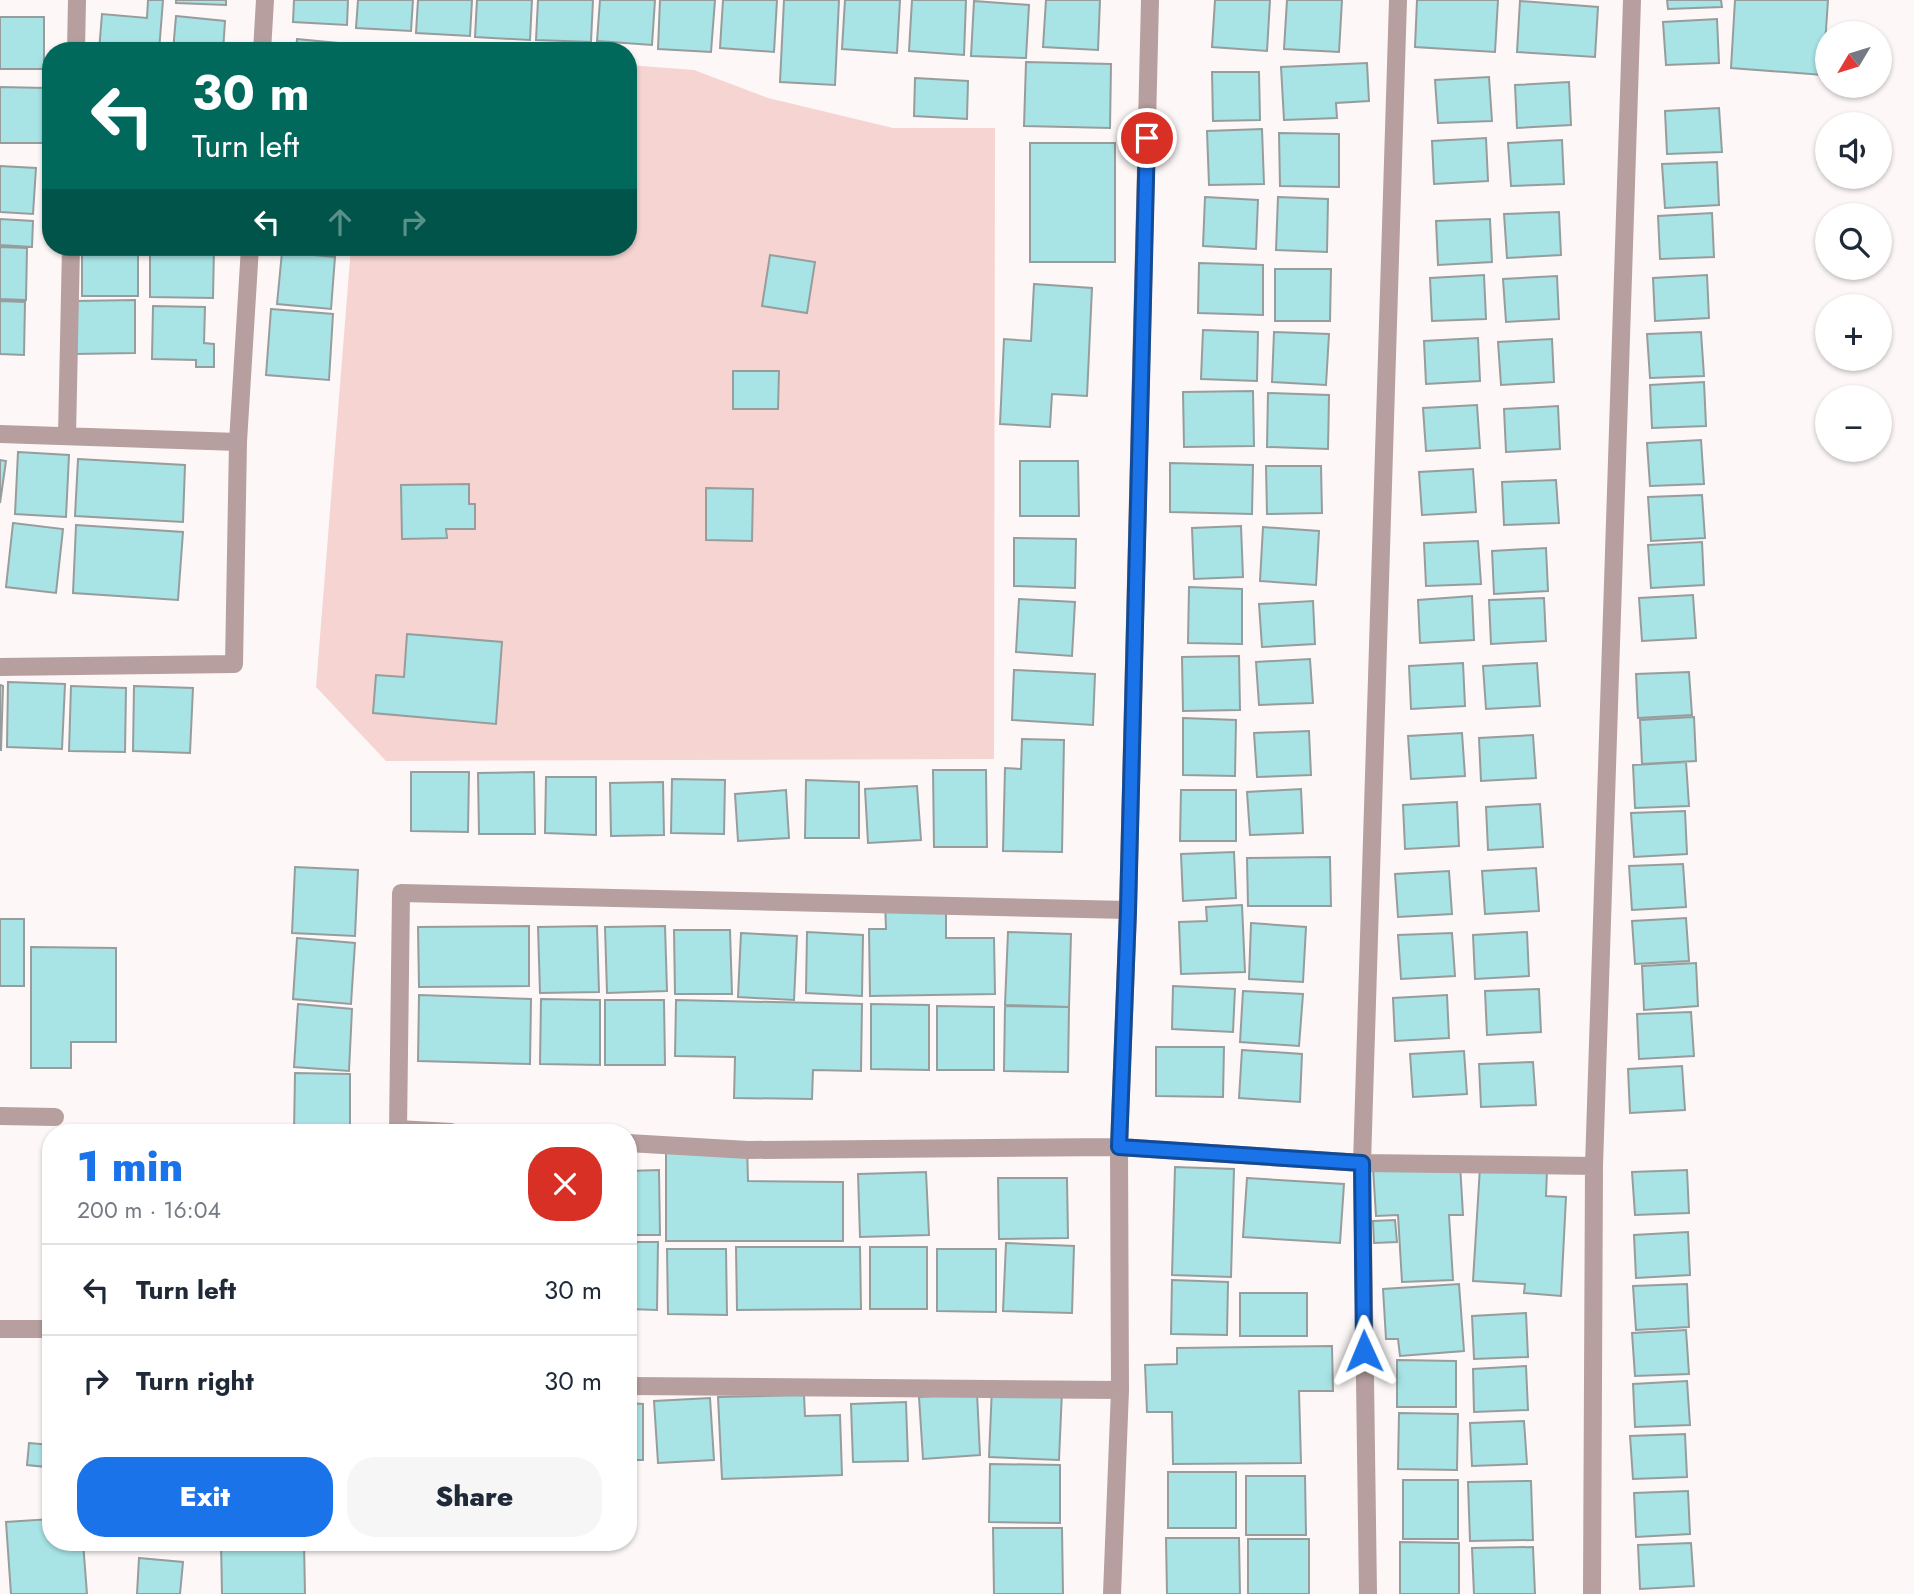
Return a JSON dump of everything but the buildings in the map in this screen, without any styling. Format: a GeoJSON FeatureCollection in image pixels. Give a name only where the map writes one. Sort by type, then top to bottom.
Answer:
{"type":"FeatureCollection","features":[{"type":"Feature","properties":{"kind":"street"},"geometry":{"type":"LineString","coordinates":[[76,42],[77,0]]}},
{"type":"Feature","properties":{"kind":"street"},"geometry":{"type":"LineString","coordinates":[[263,42],[265,0]]}},
{"type":"Feature","properties":{"kind":"street"},"geometry":{"type":"LineString","coordinates":[[1112,1594],[1120,1390],[1119,1147],[1128,911],[1150,0]]}},
{"type":"Feature","properties":{"kind":"street"},"geometry":{"type":"LineString","coordinates":[[1368,1594],[1362,1163],[1398,0]]}},
{"type":"Feature","properties":{"kind":"street"},"geometry":{"type":"LineString","coordinates":[[1592,1594],[1594,1166],[1632,0]]}},
{"type":"Feature","properties":{"kind":"street"},"geometry":{"type":"LineString","coordinates":[[67,436],[71,256]]}},
{"type":"Feature","properties":{"kind":"street"},"geometry":{"type":"LineString","coordinates":[[0,667],[234,664],[238,442],[249,256]]}},
{"type":"Feature","properties":{"kind":"street"},"geometry":{"type":"LineString","coordinates":[[0,434],[238,442]]}},
{"type":"Feature","properties":{"kind":"street"},"geometry":{"type":"LineString","coordinates":[[398,1124],[401,893],[1128,911]]}},
{"type":"Feature","properties":{"kind":"street"},"geometry":{"type":"LineString","coordinates":[[0,1116],[55,1117]]}},
{"type":"Feature","properties":{"kind":"street"},"geometry":{"type":"LineString","coordinates":[[637,1144],[748,1150],[1119,1147],[1362,1163],[1594,1166]]}},
{"type":"Feature","properties":{"kind":"street"},"geometry":{"type":"LineString","coordinates":[[0,1329],[42,1329]]}},
{"type":"Feature","properties":{"kind":"street"},"geometry":{"type":"LineString","coordinates":[[637,1386],[1120,1390]]}},
{"type":"Feature","properties":{"kind":"shaded area"},"geometry":{"type":"Polygon","coordinates":[[[637,66],[694,70],[768,98],[893,128],[995,128],[994,759],[386,761],[316,687],[350,256],[637,256],[637,66]]]}},
{"type":"Feature","properties":{"kind":"route"},"geometry":{"type":"LineString","coordinates":[[1147,138],[1128,911],[1119,1147],[1362,1163],[1364,1351]]}}]}
